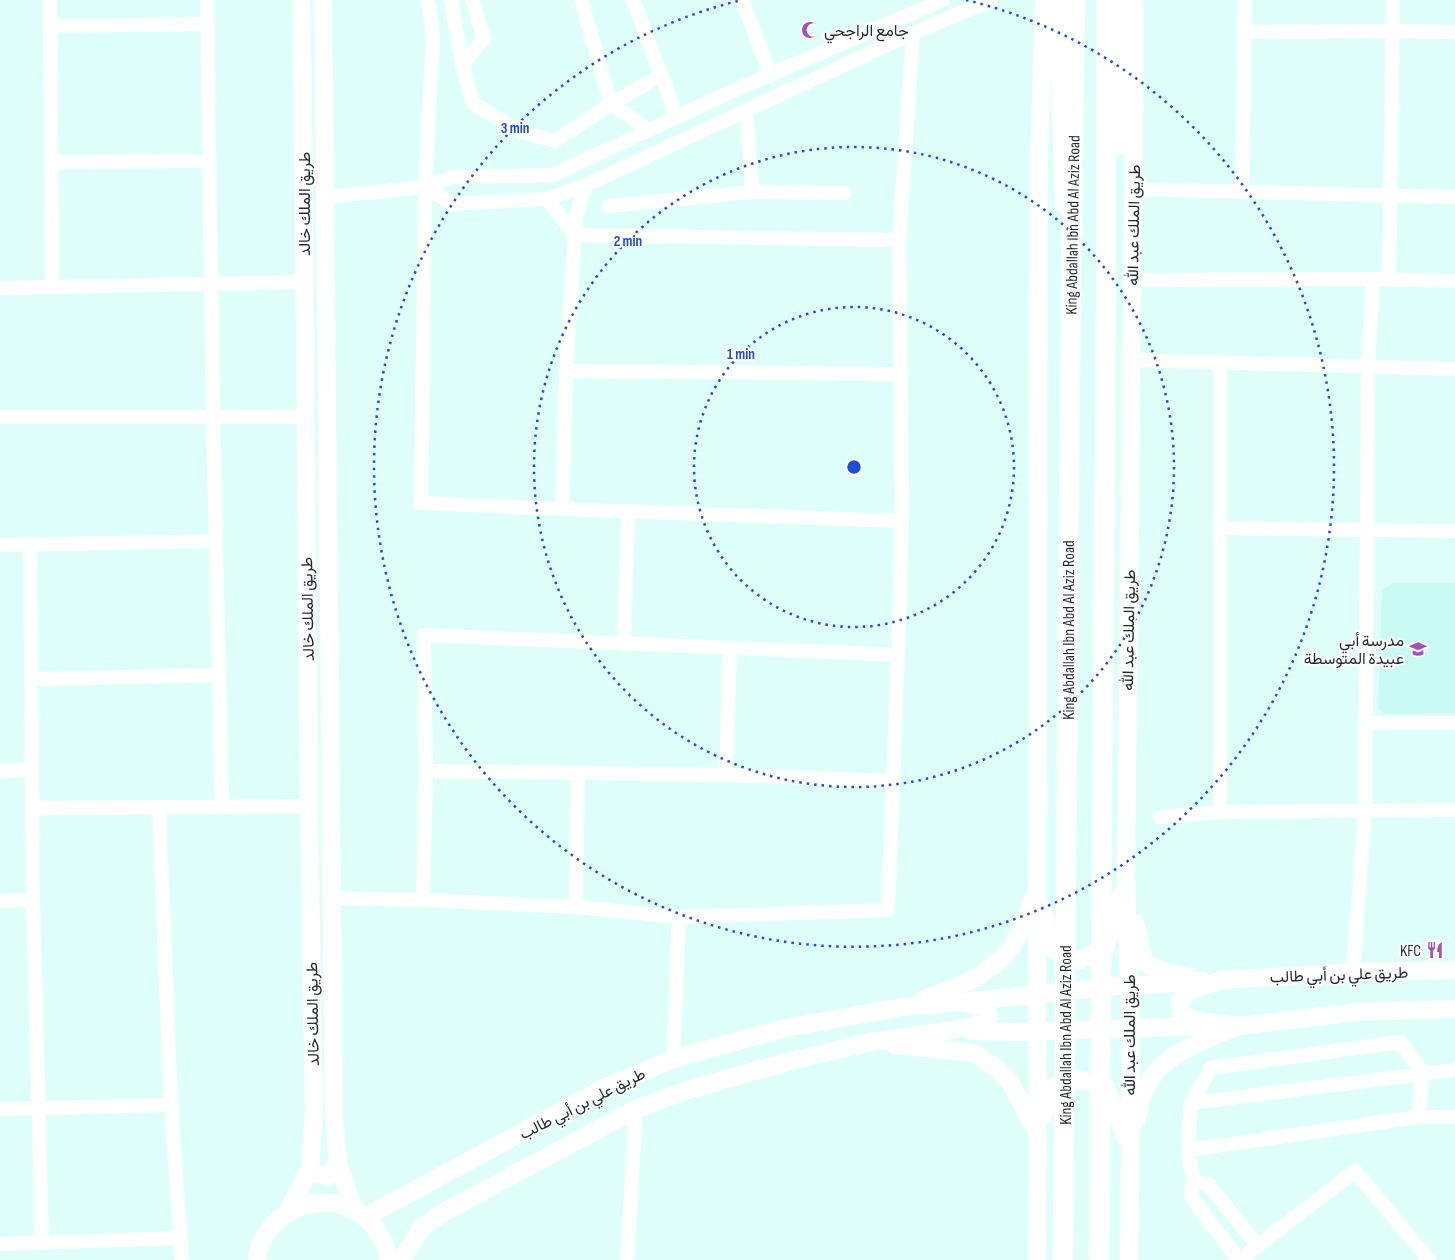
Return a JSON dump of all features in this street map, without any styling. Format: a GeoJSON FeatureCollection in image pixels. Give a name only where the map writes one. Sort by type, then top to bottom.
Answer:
{"type":"FeatureCollection","features":[{"type":"Feature","properties":{"kind":"highway","name":"King Abdallah Ibn Abd Al Aziz Road"},"geometry":{"type":"LineString","coordinates":[[1063,1260],[1075,0]]}},
{"type":"Feature","properties":{"kind":"highway","name":"King Abdallah Ibn Abd Al Aziz Road"},"geometry":{"type":"LineString","coordinates":[[1099,1260],[1106,281],[1106,0]]}},
{"type":"Feature","properties":{"kind":"highway"},"geometry":{"type":"LineString","coordinates":[[1106,281],[1119,152],[1124,0]]}},
{"type":"Feature","properties":{"kind":"main road","name":"طريق الملك خالد"},"geometry":{"type":"LineString","coordinates":[[287,1212],[310,1167],[314,1115],[309,806],[302,0]]}},
{"type":"Feature","properties":{"kind":"main road","name":"طريق الملك خالد"},"geometry":{"type":"LineString","coordinates":[[323,0],[334,1117],[338,1163],[359,1213]]}},
{"type":"Feature","properties":{"kind":"main road"},"geometry":{"type":"LineString","coordinates":[[1038,1260],[1039,170],[1044,0]]}},
{"type":"Feature","properties":{"kind":"main road"},"geometry":{"type":"LineString","coordinates":[[1057,0],[1063,197],[1071,279]]}},
{"type":"Feature","properties":{"kind":"main road","name":"طريق الملك عبد الله"},"geometry":{"type":"LineString","coordinates":[[1128,1260],[1131,1049],[1126,877],[1135,24],[1133,0]]}},
{"type":"Feature","properties":{"kind":"main road"},"geometry":{"type":"LineString","coordinates":[[1037,889],[1053,949],[1078,961],[1106,947],[1126,877]]}},
{"type":"Feature","properties":{"kind":"main road"},"geometry":{"type":"LineString","coordinates":[[1126,877],[1144,962],[1152,968],[1172,974],[1222,980]]}},
{"type":"Feature","properties":{"kind":"main road"},"geometry":{"type":"LineString","coordinates":[[902,1007],[960,986],[981,976],[1008,951],[1021,929],[1037,889]]}},
{"type":"Feature","properties":{"kind":"main road","name":"طريق علي بن أبي طالب"},"geometry":{"type":"LineString","coordinates":[[359,1213],[604,1088],[673,1059],[786,1028],[902,1007],[1037,995],[1128,984],[1148,985],[1353,972],[1455,970]]}},
{"type":"Feature","properties":{"kind":"main road","name":"طريق علي بن أبي طالب"},"geometry":{"type":"LineString","coordinates":[[1222,980],[1187,991],[1180,1001],[1180,1013],[1192,1020],[1239,1026]]}},
{"type":"Feature","properties":{"kind":"main road","name":"طريق علي بن أبي طالب"},"geometry":{"type":"LineString","coordinates":[[401,1260],[422,1227],[446,1211],[636,1109],[691,1089],[788,1062],[870,1042],[988,1023],[989,1014],[984,1007],[961,1002]]}},
{"type":"Feature","properties":{"kind":"main road","name":"طريق علي بن أبي طالب"},"geometry":{"type":"LineString","coordinates":[[946,1031],[1038,1032],[1239,1026],[1358,1012],[1455,1009]]}},
{"type":"Feature","properties":{"kind":"main road"},"geometry":{"type":"LineString","coordinates":[[1129,1146],[1146,1085],[1156,1072],[1175,1055],[1239,1026]]}},
{"type":"Feature","properties":{"kind":"main road"},"geometry":{"type":"LineString","coordinates":[[870,1042],[974,1053],[995,1067],[1010,1082],[1038,1134]]}},
{"type":"Feature","properties":{"kind":"main road"},"geometry":{"type":"LineString","coordinates":[[1038,1134],[1051,1088],[1077,1079],[1105,1086],[1129,1146]]}},
{"type":"Feature","properties":{"kind":"main road"},"geometry":{"type":"LineString","coordinates":[[310,1167],[316,1173],[328,1176],[338,1163]]}},
{"type":"Feature","properties":{"kind":"main road"},"geometry":{"type":"LineString","coordinates":[[256,1259],[262,1240],[273,1224],[287,1212],[308,1204],[332,1203],[359,1213],[377,1230],[385,1244],[389,1260]]}},
{"type":"Feature","properties":{"kind":"street"},"geometry":{"type":"LineString","coordinates":[[50,0],[52,287]]}},
{"type":"Feature","properties":{"kind":"street"},"geometry":{"type":"LineString","coordinates":[[207,0],[213,417],[222,807]]}},
{"type":"Feature","properties":{"kind":"street"},"geometry":{"type":"LineString","coordinates":[[428,0],[433,34],[425,187],[421,503],[901,521]]}},
{"type":"Feature","properties":{"kind":"street"},"geometry":{"type":"LineString","coordinates":[[451,0],[462,64],[473,103],[518,131],[555,141],[611,104],[661,75]]}},
{"type":"Feature","properties":{"kind":"street"},"geometry":{"type":"LineString","coordinates":[[462,64],[484,39],[472,0]]}},
{"type":"Feature","properties":{"kind":"street"},"geometry":{"type":"LineString","coordinates":[[581,0],[611,104],[649,130]]}},
{"type":"Feature","properties":{"kind":"street"},"geometry":{"type":"LineString","coordinates":[[633,0],[677,117]]}},
{"type":"Feature","properties":{"kind":"street"},"geometry":{"type":"LineString","coordinates":[[742,0],[771,76]]}},
{"type":"Feature","properties":{"kind":"street"},"geometry":{"type":"LineString","coordinates":[[324,197],[425,187],[453,178],[553,176],[726,94],[943,0]]}},
{"type":"Feature","properties":{"kind":"street"},"geometry":{"type":"LineString","coordinates":[[425,187],[453,204],[546,199],[586,185],[913,33],[992,0]]}},
{"type":"Feature","properties":{"kind":"street"},"geometry":{"type":"LineString","coordinates":[[1242,192],[1245,0]]}},
{"type":"Feature","properties":{"kind":"street"},"geometry":{"type":"LineString","coordinates":[[1389,280],[1393,0]]}},
{"type":"Feature","properties":{"kind":"street"},"geometry":{"type":"LineString","coordinates":[[50,26],[208,24]]}},
{"type":"Feature","properties":{"kind":"street"},"geometry":{"type":"LineString","coordinates":[[1245,32],[1455,32]]}},
{"type":"Feature","properties":{"kind":"street"},"geometry":{"type":"LineString","coordinates":[[332,898],[576,907],[679,916],[888,910],[894,781],[901,521],[899,240],[913,33]]}},
{"type":"Feature","properties":{"kind":"street"},"geometry":{"type":"LineString","coordinates":[[746,112],[753,192]]}},
{"type":"Feature","properties":{"kind":"street"},"geometry":{"type":"LineString","coordinates":[[51,162],[210,160]]}},
{"type":"Feature","properties":{"kind":"street"},"geometry":{"type":"LineString","coordinates":[[562,509],[566,371],[575,235],[577,213],[586,185]]}},
{"type":"Feature","properties":{"kind":"street"},"geometry":{"type":"LineString","coordinates":[[1133,189],[1455,197]]}},
{"type":"Feature","properties":{"kind":"street"},"geometry":{"type":"LineString","coordinates":[[609,206],[753,192],[844,193]]}},
{"type":"Feature","properties":{"kind":"street"},"geometry":{"type":"LineString","coordinates":[[546,199],[575,235]]}},
{"type":"Feature","properties":{"kind":"street"},"geometry":{"type":"LineString","coordinates":[[575,235],[899,240]]}},
{"type":"Feature","properties":{"kind":"street"},"geometry":{"type":"LineString","coordinates":[[1353,972],[1364,810],[1368,366],[1373,279]]}},
{"type":"Feature","properties":{"kind":"street"},"geometry":{"type":"LineString","coordinates":[[1132,280],[1373,279],[1455,281]]}},
{"type":"Feature","properties":{"kind":"street"},"geometry":{"type":"LineString","coordinates":[[0,288],[304,282]]}},
{"type":"Feature","properties":{"kind":"street"},"geometry":{"type":"LineString","coordinates":[[1132,360],[1455,369]]}},
{"type":"Feature","properties":{"kind":"street"},"geometry":{"type":"LineString","coordinates":[[1220,362],[1220,812]]}},
{"type":"Feature","properties":{"kind":"street"},"geometry":{"type":"LineString","coordinates":[[566,371],[900,374]]}},
{"type":"Feature","properties":{"kind":"street"},"geometry":{"type":"LineString","coordinates":[[0,417],[306,417]]}},
{"type":"Feature","properties":{"kind":"street"},"geometry":{"type":"LineString","coordinates":[[624,644],[628,512]]}},
{"type":"Feature","properties":{"kind":"street"},"geometry":{"type":"LineString","coordinates":[[1220,528],[1455,531]]}},
{"type":"Feature","properties":{"kind":"street"},"geometry":{"type":"LineString","coordinates":[[0,545],[216,541]]}},
{"type":"Feature","properties":{"kind":"street"},"geometry":{"type":"LineString","coordinates":[[30,545],[33,900],[42,1242]]}},
{"type":"Feature","properties":{"kind":"street"},"geometry":{"type":"LineString","coordinates":[[423,900],[426,771],[424,635],[898,654]]}},
{"type":"Feature","properties":{"kind":"street"},"geometry":{"type":"LineString","coordinates":[[726,775],[730,648]]}},
{"type":"Feature","properties":{"kind":"street"},"geometry":{"type":"LineString","coordinates":[[32,679],[219,675]]}},
{"type":"Feature","properties":{"kind":"street"},"geometry":{"type":"LineString","coordinates":[[1365,723],[1455,724]]}},
{"type":"Feature","properties":{"kind":"street"},"geometry":{"type":"LineString","coordinates":[[0,771],[32,770]]}},
{"type":"Feature","properties":{"kind":"street"},"geometry":{"type":"LineString","coordinates":[[426,771],[726,775],[894,781]]}},
{"type":"Feature","properties":{"kind":"street"},"geometry":{"type":"LineString","coordinates":[[576,907],[578,773]]}},
{"type":"Feature","properties":{"kind":"street"},"geometry":{"type":"LineString","coordinates":[[33,808],[309,806]]}},
{"type":"Feature","properties":{"kind":"street"},"geometry":{"type":"LineString","coordinates":[[159,807],[171,1105],[182,1260]]}},
{"type":"Feature","properties":{"kind":"street"},"geometry":{"type":"LineString","coordinates":[[1160,817],[1220,812],[1455,810]]}},
{"type":"Feature","properties":{"kind":"street"},"geometry":{"type":"LineString","coordinates":[[0,900],[33,900]]}},
{"type":"Feature","properties":{"kind":"street"},"geometry":{"type":"LineString","coordinates":[[673,1059],[679,916]]}},
{"type":"Feature","properties":{"kind":"street"},"geometry":{"type":"LineString","coordinates":[[1418,1117],[1423,1073],[1400,1042],[1211,1068],[1191,1103],[1188,1150],[1192,1180],[1191,1197],[1239,1260],[1355,1172],[1429,1260]]}},
{"type":"Feature","properties":{"kind":"street"},"geometry":{"type":"LineString","coordinates":[[1191,1103],[1455,1070]]}},
{"type":"Feature","properties":{"kind":"street"},"geometry":{"type":"LineString","coordinates":[[0,1109],[171,1105]]}},
{"type":"Feature","properties":{"kind":"street"},"geometry":{"type":"LineString","coordinates":[[627,1260],[636,1109]]}},
{"type":"Feature","properties":{"kind":"street"},"geometry":{"type":"LineString","coordinates":[[1188,1150],[1418,1117],[1455,1117]]}},
{"type":"Feature","properties":{"kind":"street"},"geometry":{"type":"LineString","coordinates":[[1192,1180],[1209,1186],[1258,1246]]}},
{"type":"Feature","properties":{"kind":"street"},"geometry":{"type":"LineString","coordinates":[[0,1244],[180,1238]]}},
{"type":"Feature","properties":{"kind":"shaded area","name":"مدرسة أبي عبيدة المتوسطة"},"geometry":{"type":"Polygon","coordinates":[[[1392,583],[1455,583],[1455,713],[1384,714],[1378,707],[1382,591],[1392,583]]]}},
{"type":"Feature","properties":{"kind":"place","name":"جامع الراجحي"},"geometry":{"type":"Point","coordinates":[810,30]}},
{"type":"Feature","properties":{"kind":"place","name":"مدرسة أبي عبيدة المتوسطة"},"geometry":{"type":"Point","coordinates":[1418,649]}},
{"type":"Feature","properties":{"kind":"place","name":"KFC"},"geometry":{"type":"Point","coordinates":[1435,950]}}]}
